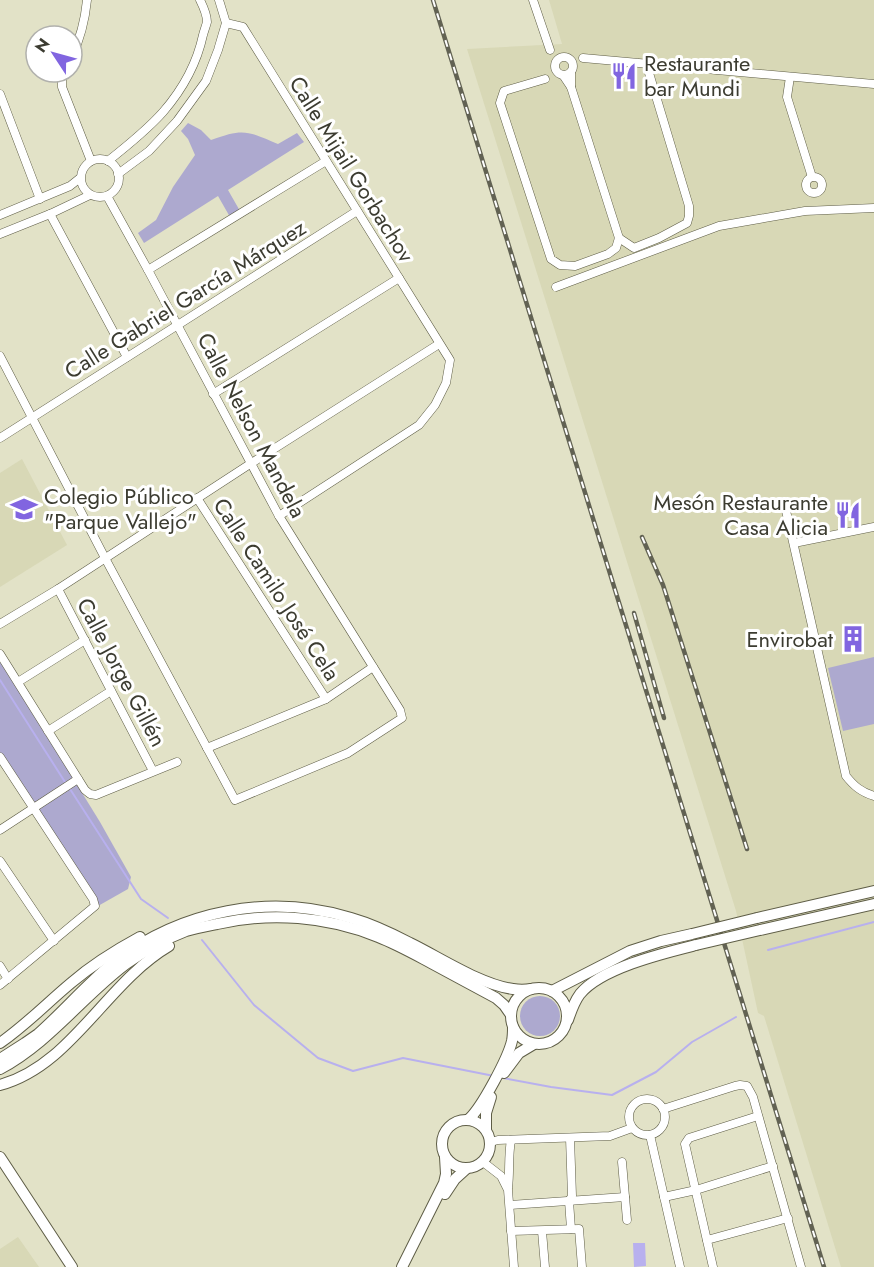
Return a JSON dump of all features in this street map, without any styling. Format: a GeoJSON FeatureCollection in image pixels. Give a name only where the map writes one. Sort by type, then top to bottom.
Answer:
{"type":"FeatureCollection","features":[{"type":"Feature","properties":{"kind":"main road"},"geometry":{"type":"LineString","coordinates":[[552,991],[630,951],[661,941],[874,891]]}},
{"type":"Feature","properties":{"kind":"main road"},"geometry":{"type":"LineString","coordinates":[[513,1027],[521,1037],[534,1044],[551,1042],[563,1030],[579,996],[592,984],[631,964],[696,945],[874,904]]}},
{"type":"Feature","properties":{"kind":"main road"},"geometry":{"type":"LineString","coordinates":[[0,1043],[29,1022],[77,978],[121,948],[169,923],[196,914],[280,906],[339,914],[387,931],[495,985],[511,989],[542,988],[552,991],[560,996],[565,1004],[567,1023]]}},
{"type":"Feature","properties":{"kind":"main road"},"geometry":{"type":"LineString","coordinates":[[0,1059],[38,1034],[104,971],[126,954],[169,929],[222,912]]}},
{"type":"Feature","properties":{"kind":"main road"},"geometry":{"type":"LineString","coordinates":[[0,1069],[23,1056],[133,959],[185,932],[240,919],[270,917],[310,919],[347,926],[389,942],[472,985],[499,1001],[511,1015]]}},
{"type":"Feature","properties":{"kind":"main road"},"geometry":{"type":"LineString","coordinates":[[0,1085],[20,1078],[45,1063],[122,983],[145,963],[159,952],[206,927]]}},
{"type":"Feature","properties":{"kind":"main road"},"geometry":{"type":"LineString","coordinates":[[469,1119],[481,1105],[512,1041],[513,1007],[523,993],[531,989]]}},
{"type":"Feature","properties":{"kind":"main road"},"geometry":{"type":"LineString","coordinates":[[445,1157],[452,1164],[466,1168],[483,1162],[490,1151],[491,1142],[486,1129],[487,1107],[506,1070],[519,1053],[534,1044]]}},
{"type":"Feature","properties":{"kind":"main road"},"geometry":{"type":"LineString","coordinates":[[402,1267],[444,1183],[446,1174],[442,1140],[444,1134],[454,1122],[469,1119],[486,1129]]}},
{"type":"Feature","properties":{"kind":"main road"},"geometry":{"type":"LineString","coordinates":[[0,1157],[72,1267]]}},
{"type":"Feature","properties":{"kind":"main road"},"geometry":{"type":"LineString","coordinates":[[408,1267],[451,1184],[466,1168]]}},
{"type":"Feature","properties":{"kind":"street"},"geometry":{"type":"LineString","coordinates":[[84,24],[87,0]]}},
{"type":"Feature","properties":{"kind":"street"},"geometry":{"type":"LineString","coordinates":[[108,161],[129,145],[164,111],[183,85],[200,52],[207,21],[200,0]]}},
{"type":"Feature","properties":{"kind":"street"},"geometry":{"type":"LineString","coordinates":[[118,174],[149,151],[177,121],[206,81],[226,23],[219,0]]}},
{"type":"Feature","properties":{"kind":"street"},"geometry":{"type":"LineString","coordinates":[[533,0],[557,72],[567,72]]}},
{"type":"Feature","properties":{"kind":"street","name":"Calle Mijail Gorbachov"},"geometry":{"type":"LineString","coordinates":[[226,23],[243,27],[450,360],[446,383],[435,405],[420,425],[279,516]]}},
{"type":"Feature","properties":{"kind":"street"},"geometry":{"type":"LineString","coordinates":[[550,50],[573,64],[567,72]]}},
{"type":"Feature","properties":{"kind":"street"},"geometry":{"type":"LineString","coordinates":[[545,79],[557,61],[565,58],[583,58],[874,84]]}},
{"type":"Feature","properties":{"kind":"street"},"geometry":{"type":"LineString","coordinates":[[567,72],[619,238],[616,248],[608,254],[575,266],[560,266],[551,260],[500,103],[504,91],[567,72],[583,58]]}},
{"type":"Feature","properties":{"kind":"street"},"geometry":{"type":"LineString","coordinates":[[619,238],[634,248],[687,223],[689,216],[689,206],[646,63]]}},
{"type":"Feature","properties":{"kind":"street"},"geometry":{"type":"LineString","coordinates":[[790,76],[787,97],[812,177]]}},
{"type":"Feature","properties":{"kind":"street"},"geometry":{"type":"LineString","coordinates":[[62,84],[91,161]]}},
{"type":"Feature","properties":{"kind":"street"},"geometry":{"type":"LineString","coordinates":[[0,94],[3,111],[40,199]]}},
{"type":"Feature","properties":{"kind":"street"},"geometry":{"type":"LineString","coordinates":[[102,159],[108,161],[118,174],[119,179],[115,189],[107,196],[90,195],[82,185],[83,168],[91,161],[102,159]]}},
{"type":"Feature","properties":{"kind":"street"},"geometry":{"type":"LineString","coordinates":[[148,270],[326,161]]}},
{"type":"Feature","properties":{"kind":"street"},"geometry":{"type":"LineString","coordinates":[[0,215],[70,186],[81,178]]}},
{"type":"Feature","properties":{"kind":"street"},"geometry":{"type":"LineString","coordinates":[[0,234],[90,195]]}},
{"type":"Feature","properties":{"kind":"street","name":"Calle Nelson Mandela"},"geometry":{"type":"LineString","coordinates":[[107,196],[279,516],[374,667],[402,718],[348,753],[235,800],[207,748]]}},
{"type":"Feature","properties":{"kind":"street"},"geometry":{"type":"LineString","coordinates":[[556,287],[719,226],[805,211],[874,208]]}},
{"type":"Feature","properties":{"kind":"street","name":"Calle Gabriel García Márquez"},"geometry":{"type":"LineString","coordinates":[[0,438],[357,211]]}},
{"type":"Feature","properties":{"kind":"street"},"geometry":{"type":"LineString","coordinates":[[50,214],[127,357]]}},
{"type":"Feature","properties":{"kind":"street"},"geometry":{"type":"LineString","coordinates":[[213,394],[399,278]]}},
{"type":"Feature","properties":{"kind":"street"},"geometry":{"type":"LineString","coordinates":[[0,624],[439,344]]}},
{"type":"Feature","properties":{"kind":"street"},"geometry":{"type":"LineString","coordinates":[[0,356],[207,748],[326,699],[374,667]]}},
{"type":"Feature","properties":{"kind":"street","name":"Calle Camilo José Cela"},"geometry":{"type":"LineString","coordinates":[[197,498],[326,699]]}},
{"type":"Feature","properties":{"kind":"street"},"geometry":{"type":"LineString","coordinates":[[784,502],[846,776],[852,785],[874,796]]}},
{"type":"Feature","properties":{"kind":"street"},"geometry":{"type":"LineString","coordinates":[[794,543],[874,527]]}},
{"type":"Feature","properties":{"kind":"street","name":"Calle Jorge Gillén"},"geometry":{"type":"LineString","coordinates":[[58,589],[153,771]]}},
{"type":"Feature","properties":{"kind":"street"},"geometry":{"type":"LineString","coordinates":[[18,682],[85,640]]}},
{"type":"Feature","properties":{"kind":"street"},"geometry":{"type":"LineString","coordinates":[[0,654],[85,790],[90,794],[96,795],[177,762]]}},
{"type":"Feature","properties":{"kind":"street"},"geometry":{"type":"LineString","coordinates":[[48,731],[111,691]]}},
{"type":"Feature","properties":{"kind":"street"},"geometry":{"type":"LineString","coordinates":[[0,757],[93,898],[95,906],[0,985]]}},
{"type":"Feature","properties":{"kind":"street"},"geometry":{"type":"LineString","coordinates":[[0,830],[78,779]]}},
{"type":"Feature","properties":{"kind":"street"},"geometry":{"type":"LineString","coordinates":[[0,861],[54,941]]}},
{"type":"Feature","properties":{"kind":"street"},"geometry":{"type":"LineString","coordinates":[[0,966],[8,979]]}},
{"type":"Feature","properties":{"kind":"street"},"geometry":{"type":"LineString","coordinates":[[663,1109],[740,1085],[747,1086],[753,1097],[801,1267]]}},
{"type":"Feature","properties":{"kind":"street"},"geometry":{"type":"LineString","coordinates":[[649,1099],[660,1104],[663,1109],[665,1114],[663,1125],[660,1130],[650,1135],[640,1134],[632,1128],[629,1122],[630,1111],[637,1102],[649,1099]]}},
{"type":"Feature","properties":{"kind":"street"},"geometry":{"type":"LineString","coordinates":[[713,1267],[686,1144],[689,1138],[758,1116]]}},
{"type":"Feature","properties":{"kind":"street"},"geometry":{"type":"LineString","coordinates":[[491,1142],[610,1136],[632,1128]]}},
{"type":"Feature","properties":{"kind":"street"},"geometry":{"type":"LineString","coordinates":[[650,1135],[680,1267]]}},
{"type":"Feature","properties":{"kind":"street"},"geometry":{"type":"LineString","coordinates":[[570,1138],[571,1229]]}},
{"type":"Feature","properties":{"kind":"street"},"geometry":{"type":"LineString","coordinates":[[511,1140],[508,1154],[510,1178],[508,1190],[514,1267]]}},
{"type":"Feature","properties":{"kind":"street"},"geometry":{"type":"LineString","coordinates":[[483,1162],[501,1176],[508,1190]]}},
{"type":"Feature","properties":{"kind":"street"},"geometry":{"type":"LineString","coordinates":[[622,1162],[627,1220]]}},
{"type":"Feature","properties":{"kind":"street"},"geometry":{"type":"LineString","coordinates":[[664,1197],[696,1190],[773,1166]]}},
{"type":"Feature","properties":{"kind":"street"},"geometry":{"type":"LineString","coordinates":[[510,1205],[625,1197]]}},
{"type":"Feature","properties":{"kind":"street"},"geometry":{"type":"LineString","coordinates":[[707,1240],[788,1218]]}},
{"type":"Feature","properties":{"kind":"street"},"geometry":{"type":"LineString","coordinates":[[511,1231],[579,1229],[582,1267]]}},
{"type":"Feature","properties":{"kind":"street"},"geometry":{"type":"LineString","coordinates":[[542,1231],[545,1267]]}},
{"type":"Feature","properties":{"kind":"shaded area"},"geometry":{"type":"Polygon","coordinates":[[[549,0],[874,0],[874,1267],[841,1267],[764,1016],[758,1013],[736,911],[467,49],[562,44],[549,0]]]}},
{"type":"Feature","properties":{"kind":"shaded area"},"geometry":{"type":"Polygon","coordinates":[[[188,123],[201,130],[211,140],[231,134],[245,133],[278,144],[297,133],[304,142],[228,190],[240,211],[230,217],[218,196],[144,243],[138,233],[156,220],[173,187],[195,155],[188,139],[181,131],[188,123]]]}},
{"type":"Feature","properties":{"kind":"shaded area","name":"Colegio Público \"Parque Vallejo\""},"geometry":{"type":"Polygon","coordinates":[[[22,459],[67,545],[0,587],[0,473],[22,459]]]}},
{"type":"Feature","properties":{"kind":"shaded area"},"geometry":{"type":"Polygon","coordinates":[[[874,657],[874,724],[843,731],[828,668],[874,657]]]}},
{"type":"Feature","properties":{"kind":"shaded area"},"geometry":{"type":"Polygon","coordinates":[[[0,660],[100,822],[131,877],[128,889],[98,906],[0,755],[0,660]]]}},
{"type":"Feature","properties":{"kind":"shaded area"},"geometry":{"type":"Polygon","coordinates":[[[540,996],[548,997],[554,1002],[559,1008],[559,1024],[554,1030],[548,1035],[540,1036],[532,1035],[526,1030],[521,1024],[520,1016],[521,1008],[526,1002],[532,997],[540,996]]]}},
{"type":"Feature","properties":{"kind":"shaded area"},"geometry":{"type":"Polygon","coordinates":[[[18,1237],[39,1267],[0,1267],[0,1249],[18,1237]]]}},
{"type":"Feature","properties":{"kind":"shaded area"},"geometry":{"type":"Polygon","coordinates":[[[633,1243],[645,1243],[646,1266],[634,1267],[633,1243]]]}},
{"type":"Feature","properties":{"kind":"waterway"},"geometry":{"type":"LineString","coordinates":[[0,680],[65,782]]}},
{"type":"Feature","properties":{"kind":"waterway"},"geometry":{"type":"LineString","coordinates":[[70,789],[141,899],[168,918]]}},
{"type":"Feature","properties":{"kind":"waterway"},"geometry":{"type":"LineString","coordinates":[[768,950],[874,922]]}},
{"type":"Feature","properties":{"kind":"waterway"},"geometry":{"type":"LineString","coordinates":[[202,940],[254,1005],[318,1058],[353,1071],[403,1058],[494,1076]]}},
{"type":"Feature","properties":{"kind":"waterway"},"geometry":{"type":"LineString","coordinates":[[503,1078],[612,1095],[656,1072],[692,1042],[736,1017]]}},
{"type":"Feature","properties":{"kind":"railway"},"geometry":{"type":"LineString","coordinates":[[433,0],[824,1267]]}},
{"type":"Feature","properties":{"kind":"railway"},"geometry":{"type":"LineString","coordinates":[[642,537],[663,585],[747,849]]}},
{"type":"Feature","properties":{"kind":"railway"},"geometry":{"type":"LineString","coordinates":[[634,613],[664,718]]}},
{"type":"Feature","properties":{"kind":"place","name":"Restaurante bar Mundi"},"geometry":{"type":"Point","coordinates":[624,76]}},
{"type":"Feature","properties":{"kind":"place","name":"Colegio Público \"Parque Vallejo\""},"geometry":{"type":"Point","coordinates":[24,509]}},
{"type":"Feature","properties":{"kind":"place","name":"Mesón Restaurante Casa Alicia"},"geometry":{"type":"Point","coordinates":[848,515]}},
{"type":"Feature","properties":{"kind":"place","name":"Envirobat"},"geometry":{"type":"Point","coordinates":[853,639]}}]}
